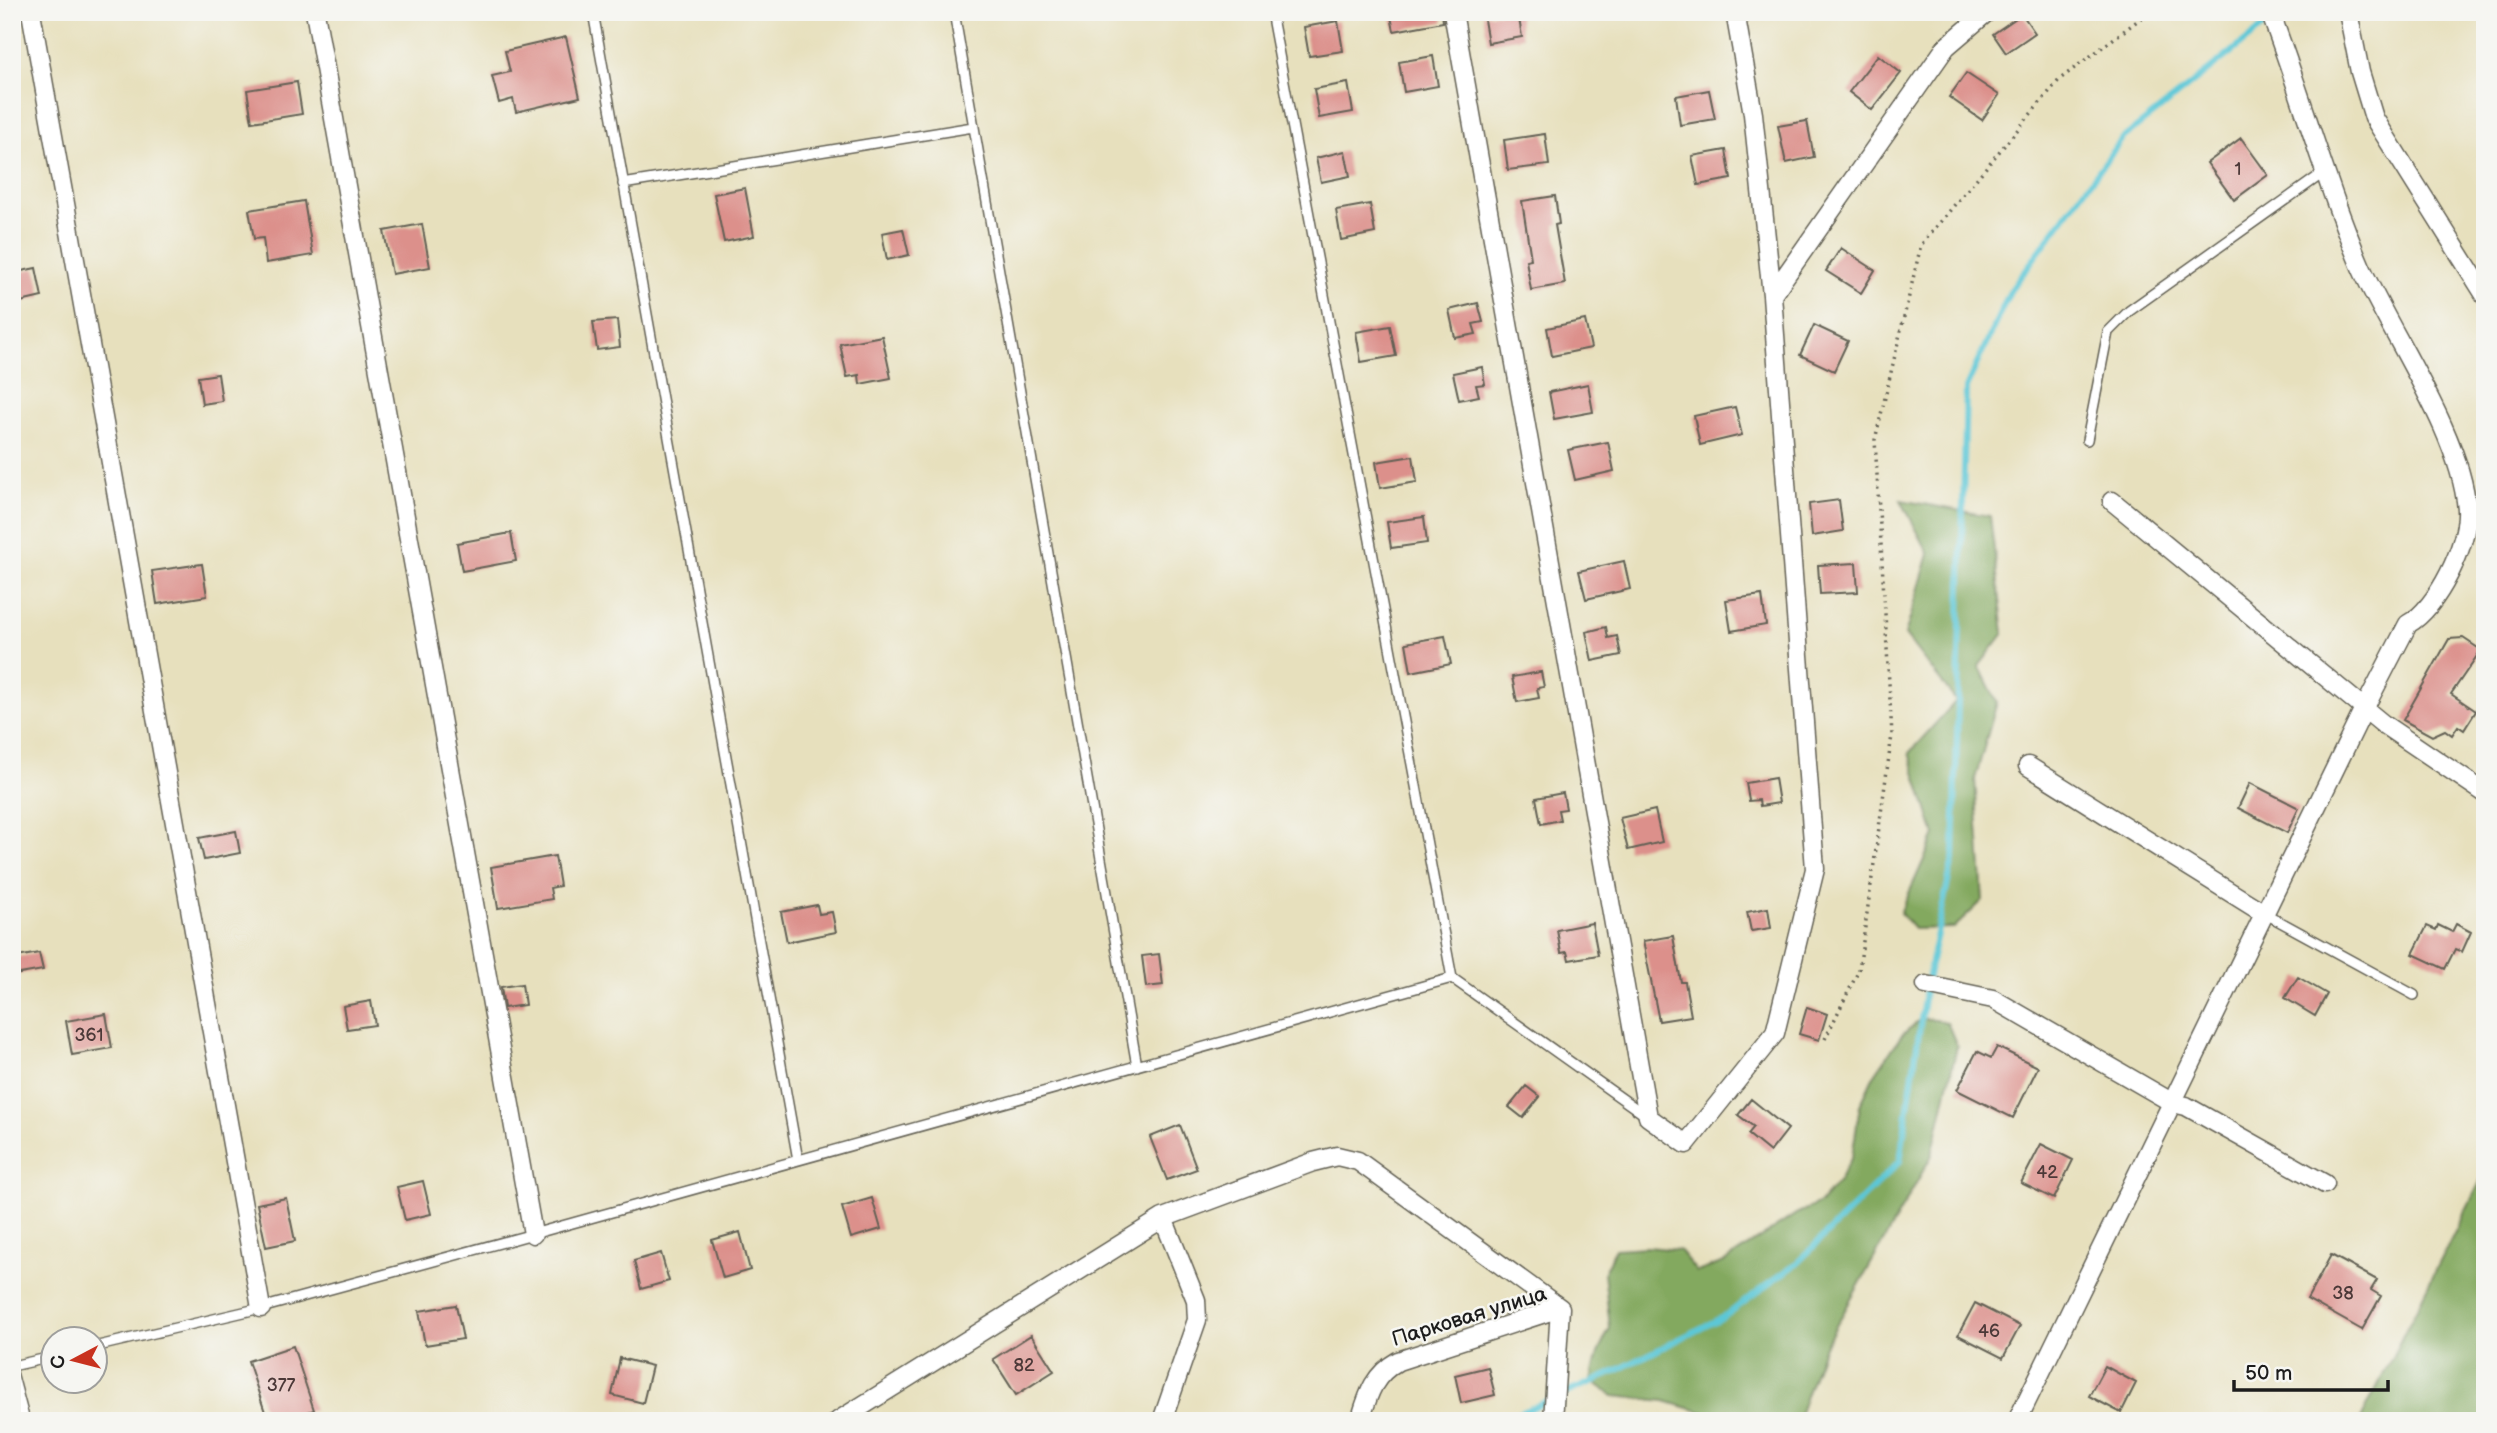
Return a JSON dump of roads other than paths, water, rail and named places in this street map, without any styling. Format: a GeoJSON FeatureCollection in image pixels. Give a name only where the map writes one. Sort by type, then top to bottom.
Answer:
{"type":"FeatureCollection","features":[{"type":"Feature","properties":{"kind":"street"},"geometry":{"type":"LineString","coordinates":[[31,12],[261,1308]]}},
{"type":"Feature","properties":{"kind":"street"},"geometry":{"type":"LineString","coordinates":[[315,12],[533,1234]]}},
{"type":"Feature","properties":{"kind":"street"},"geometry":{"type":"LineString","coordinates":[[1453,12],[1648,1117],[1686,1144],[1775,1033],[1815,869],[1772,295],[1753,114],[1735,12]]}},
{"type":"Feature","properties":{"kind":"street"},"geometry":{"type":"LineString","coordinates":[[1772,295],[1946,47],[1987,12]]}},
{"type":"Feature","properties":{"kind":"street"},"geometry":{"type":"LineString","coordinates":[[2348,12],[2360,72],[2374,118],[2485,295]]}},
{"type":"Feature","properties":{"kind":"street"},"geometry":{"type":"LineString","coordinates":[[2017,1421],[2173,1103],[2262,912],[2365,707],[2408,624],[2422,617],[2455,564],[2467,513],[2462,478],[2450,446],[2361,267],[2272,17]]}},
{"type":"Feature","properties":{"kind":"street"},"geometry":{"type":"LineString","coordinates":[[2112,501],[2383,724],[2485,793]]}},
{"type":"Feature","properties":{"kind":"street"},"geometry":{"type":"LineString","coordinates":[[2028,766],[2262,912]]}},
{"type":"Feature","properties":{"kind":"street"},"geometry":{"type":"LineString","coordinates":[[1926,985],[1993,999],[2173,1103],[2186,1106],[2325,1184]]}},
{"type":"Feature","properties":{"kind":"street"},"geometry":{"type":"LineString","coordinates":[[838,1421],[1163,1218],[1313,1162],[1337,1156],[1357,1161],[1560,1308]]}},
{"type":"Feature","properties":{"kind":"street"},"geometry":{"type":"LineString","coordinates":[[1163,1218],[1196,1300],[1197,1321],[1163,1421]]}},
{"type":"Feature","properties":{"kind":"street","name":"Парковая улица"},"geometry":{"type":"LineString","coordinates":[[1360,1421],[1373,1383],[1384,1369],[1398,1361],[1560,1308],[1553,1421]]}},
{"type":"Feature","properties":{"kind":"lane"},"geometry":{"type":"LineString","coordinates":[[593,12],[798,1160]]}},
{"type":"Feature","properties":{"kind":"lane"},"geometry":{"type":"LineString","coordinates":[[954,12],[1137,1066]]}},
{"type":"Feature","properties":{"kind":"lane"},"geometry":{"type":"LineString","coordinates":[[1271,12],[1452,978],[1648,1117]]}},
{"type":"Feature","properties":{"kind":"lane"},"geometry":{"type":"LineString","coordinates":[[623,184],[973,127]]}},
{"type":"Feature","properties":{"kind":"lane"},"geometry":{"type":"LineString","coordinates":[[2087,440],[2108,332],[2129,311],[2326,171]]}},
{"type":"Feature","properties":{"kind":"lane"},"geometry":{"type":"LineString","coordinates":[[2262,912],[2414,995]]}},
{"type":"Feature","properties":{"kind":"lane"},"geometry":{"type":"LineString","coordinates":[[108,1344],[261,1308],[533,1234],[1452,978]]}},
{"type":"Feature","properties":{"kind":"lane"},"geometry":{"type":"LineString","coordinates":[[25,1421],[12,1369],[38,1361]]}},
{"type":"Feature","properties":{"kind":"waterway"},"geometry":{"type":"LineString","coordinates":[[1501,1421],[1608,1375],[1725,1316],[1797,1263],[1900,1161],[1926,985],[1954,854],[1966,388],[2010,291],[2122,139],[2282,12]]}}]}
